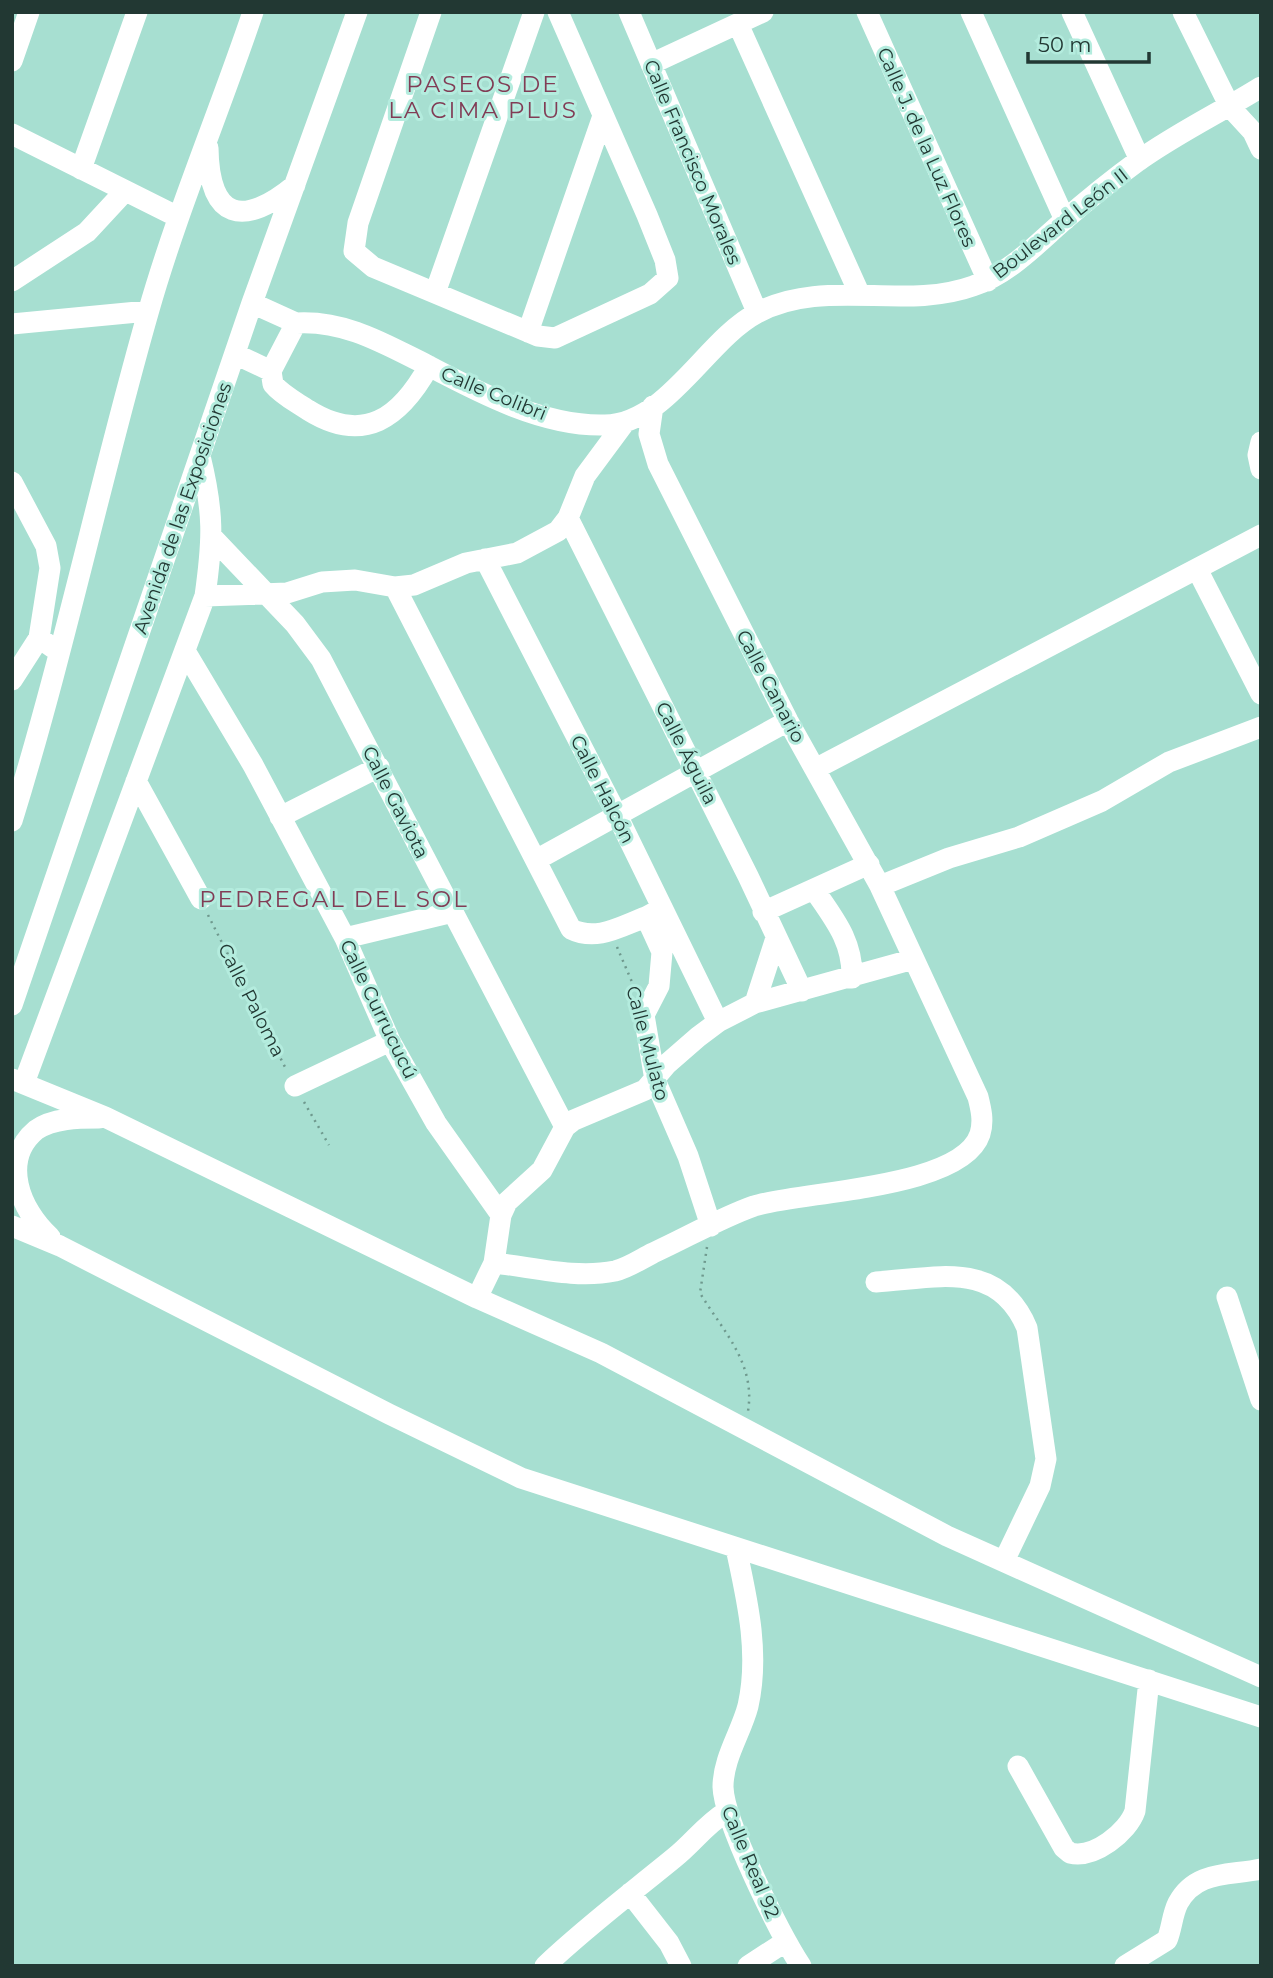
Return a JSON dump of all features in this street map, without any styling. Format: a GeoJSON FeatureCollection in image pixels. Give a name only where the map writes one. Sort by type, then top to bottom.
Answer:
{"type":"FeatureCollection","features":[{"type":"Feature","properties":{"kind":"street"},"geometry":{"type":"LineString","coordinates":[[12,61],[29,12]]}},
{"type":"Feature","properties":{"kind":"street"},"geometry":{"type":"LineString","coordinates":[[81,169],[137,12]]}},
{"type":"Feature","properties":{"kind":"street"},"geometry":{"type":"LineString","coordinates":[[12,821],[148,311],[178,217],[253,12]]}},
{"type":"Feature","properties":{"kind":"street","name":"Avenida de las Exposiciones"},"geometry":{"type":"LineString","coordinates":[[12,1005],[235,354],[357,12]]}},
{"type":"Feature","properties":{"kind":"street"},"geometry":{"type":"LineString","coordinates":[[431,12],[358,223],[354,251],[373,267],[548,338],[564,336],[650,294],[667,278],[665,260],[655,233],[558,12]]}},
{"type":"Feature","properties":{"kind":"street"},"geometry":{"type":"LineString","coordinates":[[435,293],[534,12]]}},
{"type":"Feature","properties":{"kind":"street","name":"Calle Francisco Morales"},"geometry":{"type":"LineString","coordinates":[[629,12],[757,312]]}},
{"type":"Feature","properties":{"kind":"street"},"geometry":{"type":"LineString","coordinates":[[651,64],[763,12]]}},
{"type":"Feature","properties":{"kind":"street","name":"Calle J. de la Luz Flores"},"geometry":{"type":"LineString","coordinates":[[867,12],[988,281]]}},
{"type":"Feature","properties":{"kind":"street"},"geometry":{"type":"LineString","coordinates":[[971,12],[1065,220]]}},
{"type":"Feature","properties":{"kind":"street"},"geometry":{"type":"LineString","coordinates":[[1072,12],[1140,160]]}},
{"type":"Feature","properties":{"kind":"street"},"geometry":{"type":"LineString","coordinates":[[1183,12],[1230,107],[1253,132],[1261,149]]}},
{"type":"Feature","properties":{"kind":"street"},"geometry":{"type":"LineString","coordinates":[[738,24],[860,295]]}},
{"type":"Feature","properties":{"kind":"street","name":"Boulevard León II"},"geometry":{"type":"LineString","coordinates":[[757,312],[792,302],[860,295],[909,298],[968,288],[988,281],[1017,261],[1140,160],[1261,87]]}},
{"type":"Feature","properties":{"kind":"street"},"geometry":{"type":"LineString","coordinates":[[528,332],[603,117]]}},
{"type":"Feature","properties":{"kind":"street"},"geometry":{"type":"LineString","coordinates":[[12,134],[178,217]]}},
{"type":"Feature","properties":{"kind":"street"},"geometry":{"type":"LineString","coordinates":[[208,139],[212,186],[227,207],[237,212],[261,209],[295,185]]}},
{"type":"Feature","properties":{"kind":"street"},"geometry":{"type":"LineString","coordinates":[[12,281],[87,232],[125,191]]}},
{"type":"Feature","properties":{"kind":"street"},"geometry":{"type":"LineString","coordinates":[[253,303],[296,323],[271,371],[273,384],[318,416],[357,428],[377,422],[398,410],[413,394],[429,366]]}},
{"type":"Feature","properties":{"kind":"street"},"geometry":{"type":"LineString","coordinates":[[12,324],[148,311]]}},
{"type":"Feature","properties":{"kind":"street","name":"Calle Colibri"},"geometry":{"type":"LineString","coordinates":[[296,323],[317,322],[356,331],[518,407],[549,417],[606,425],[625,422],[653,407],[729,334],[757,312]]}},
{"type":"Feature","properties":{"kind":"street"},"geometry":{"type":"LineString","coordinates":[[235,354],[271,371]]}},
{"type":"Feature","properties":{"kind":"street","name":"Calle Canario"},"geometry":{"type":"LineString","coordinates":[[653,407],[649,433],[658,464],[788,721],[880,886],[978,1097],[983,1118],[980,1136],[968,1150],[947,1164],[864,1189],[780,1199],[751,1207],[711,1226]]}},
{"type":"Feature","properties":{"kind":"street"},"geometry":{"type":"LineString","coordinates":[[205,596],[287,593],[322,582],[355,580],[395,587],[414,585],[485,559],[517,553],[558,531],[568,518],[585,476],[625,422]]}},
{"type":"Feature","properties":{"kind":"street"},"geometry":{"type":"LineString","coordinates":[[1261,442],[1258,456],[1261,469]]}},
{"type":"Feature","properties":{"kind":"street"},"geometry":{"type":"LineString","coordinates":[[200,456],[209,493],[213,538],[205,596],[136,781],[18,1081],[105,1118],[477,1298],[601,1353],[936,1530],[1261,1677]]}},
{"type":"Feature","properties":{"kind":"street"},"geometry":{"type":"LineString","coordinates":[[12,482],[46,546],[50,568],[39,638],[12,680]]}},
{"type":"Feature","properties":{"kind":"street","name":"Calle Águila"},"geometry":{"type":"LineString","coordinates":[[568,518],[697,772],[802,990]]}},
{"type":"Feature","properties":{"kind":"street"},"geometry":{"type":"LineString","coordinates":[[815,769],[1047,644],[1261,535]]}},
{"type":"Feature","properties":{"kind":"street","name":"Calle Gaviota"},"geometry":{"type":"LineString","coordinates":[[213,538],[295,624],[321,659],[565,1127]]}},
{"type":"Feature","properties":{"kind":"street","name":"Calle Halcón"},"geometry":{"type":"LineString","coordinates":[[485,559],[617,816],[654,913],[718,1022]]}},
{"type":"Feature","properties":{"kind":"street"},"geometry":{"type":"LineString","coordinates":[[1197,569],[1261,694]]}},
{"type":"Feature","properties":{"kind":"street"},"geometry":{"type":"LineString","coordinates":[[395,587],[571,929],[583,934],[601,934],[654,913],[662,952],[659,986],[644,1015]]}},
{"type":"Feature","properties":{"kind":"street"},"geometry":{"type":"LineString","coordinates":[[39,638],[59,652]]}},
{"type":"Feature","properties":{"kind":"street","name":"Calle Currucucú"},"geometry":{"type":"LineString","coordinates":[[185,651],[219,705],[345,938],[390,1041],[436,1123],[501,1214]]}},
{"type":"Feature","properties":{"kind":"street"},"geometry":{"type":"LineString","coordinates":[[536,860],[788,721]]}},
{"type":"Feature","properties":{"kind":"street"},"geometry":{"type":"LineString","coordinates":[[880,886],[949,858],[1031,832],[1102,801],[1169,762],[1261,727]]}},
{"type":"Feature","properties":{"kind":"street"},"geometry":{"type":"LineString","coordinates":[[280,817],[379,767]]}},
{"type":"Feature","properties":{"kind":"street"},"geometry":{"type":"LineString","coordinates":[[136,781],[201,899]]}},
{"type":"Feature","properties":{"kind":"street"},"geometry":{"type":"LineString","coordinates":[[763,912],[815,891],[869,864]]}},
{"type":"Feature","properties":{"kind":"street"},"geometry":{"type":"LineString","coordinates":[[815,891],[845,935],[850,949],[852,978]]}},
{"type":"Feature","properties":{"kind":"street"},"geometry":{"type":"LineString","coordinates":[[345,938],[453,912]]}},
{"type":"Feature","properties":{"kind":"street"},"geometry":{"type":"LineString","coordinates":[[755,1003],[776,937]]}},
{"type":"Feature","properties":{"kind":"street"},"geometry":{"type":"LineString","coordinates":[[477,1298],[494,1263],[501,1214],[507,1202],[542,1170],[565,1127],[592,1111],[638,1093],[655,1080],[681,1051],[718,1022],[755,1003],[914,959]]}},
{"type":"Feature","properties":{"kind":"street","name":"Calle Mulato"},"geometry":{"type":"LineString","coordinates":[[644,1015],[655,1080],[688,1156],[711,1226]]}},
{"type":"Feature","properties":{"kind":"street"},"geometry":{"type":"LineString","coordinates":[[295,1086],[390,1041]]}},
{"type":"Feature","properties":{"kind":"street"},"geometry":{"type":"LineString","coordinates":[[60,1246],[40,1228],[18,1199],[14,1183],[18,1152],[25,1139],[37,1129],[54,1122],[105,1118]]}},
{"type":"Feature","properties":{"kind":"street"},"geometry":{"type":"LineString","coordinates":[[12,1226],[60,1246],[436,1437],[558,1491],[1261,1717]]}},
{"type":"Feature","properties":{"kind":"street"},"geometry":{"type":"LineString","coordinates":[[494,1263],[592,1274],[618,1270],[711,1226]]}},
{"type":"Feature","properties":{"kind":"street"},"geometry":{"type":"LineString","coordinates":[[876,1282],[969,1277],[999,1289],[1021,1313],[1027,1328],[1046,1459],[1040,1486],[1004,1561]]}},
{"type":"Feature","properties":{"kind":"street"},"geometry":{"type":"LineString","coordinates":[[1227,1297],[1261,1401]]}},
{"type":"Feature","properties":{"kind":"street","name":"Calle Real 92"},"geometry":{"type":"LineString","coordinates":[[736,1548],[750,1615],[752,1663],[748,1705],[724,1776],[726,1812],[785,1942],[801,1966]]}},
{"type":"Feature","properties":{"kind":"street"},"geometry":{"type":"LineString","coordinates":[[1018,1766],[1064,1848],[1070,1853],[1088,1852],[1126,1830],[1135,1811],[1149,1680]]}},
{"type":"Feature","properties":{"kind":"street"},"geometry":{"type":"LineString","coordinates":[[545,1966],[582,1929],[677,1856],[703,1828],[726,1812]]}},
{"type":"Feature","properties":{"kind":"street"},"geometry":{"type":"LineString","coordinates":[[1125,1966],[1167,1940],[1178,1902],[1198,1882],[1213,1874],[1261,1870]]}},
{"type":"Feature","properties":{"kind":"street"},"geometry":{"type":"LineString","coordinates":[[630,1893],[668,1943],[681,1966]]}},
{"type":"Feature","properties":{"kind":"street"},"geometry":{"type":"LineString","coordinates":[[748,1966],[785,1942]]}},
{"type":"Feature","properties":{"kind":"path","name":"Calle Paloma"},"geometry":{"type":"LineString","coordinates":[[201,899],[295,1086],[329,1145]]}},
{"type":"Feature","properties":{"kind":"path","name":"Calle Mulato"},"geometry":{"type":"LineString","coordinates":[[601,934],[621,952],[644,1015]]}},
{"type":"Feature","properties":{"kind":"path"},"geometry":{"type":"LineString","coordinates":[[711,1226],[700,1293],[716,1320],[734,1340],[746,1370],[750,1401],[746,1428]]}},
{"type":"Feature","properties":{"kind":"district","name":"PASEOS DE LA CIMA PLUS"},"geometry":{"type":"Point","coordinates":[483,97]}},
{"type":"Feature","properties":{"kind":"district","name":"PEDREGAL DEL SOL"},"geometry":{"type":"Point","coordinates":[334,899]}}]}
